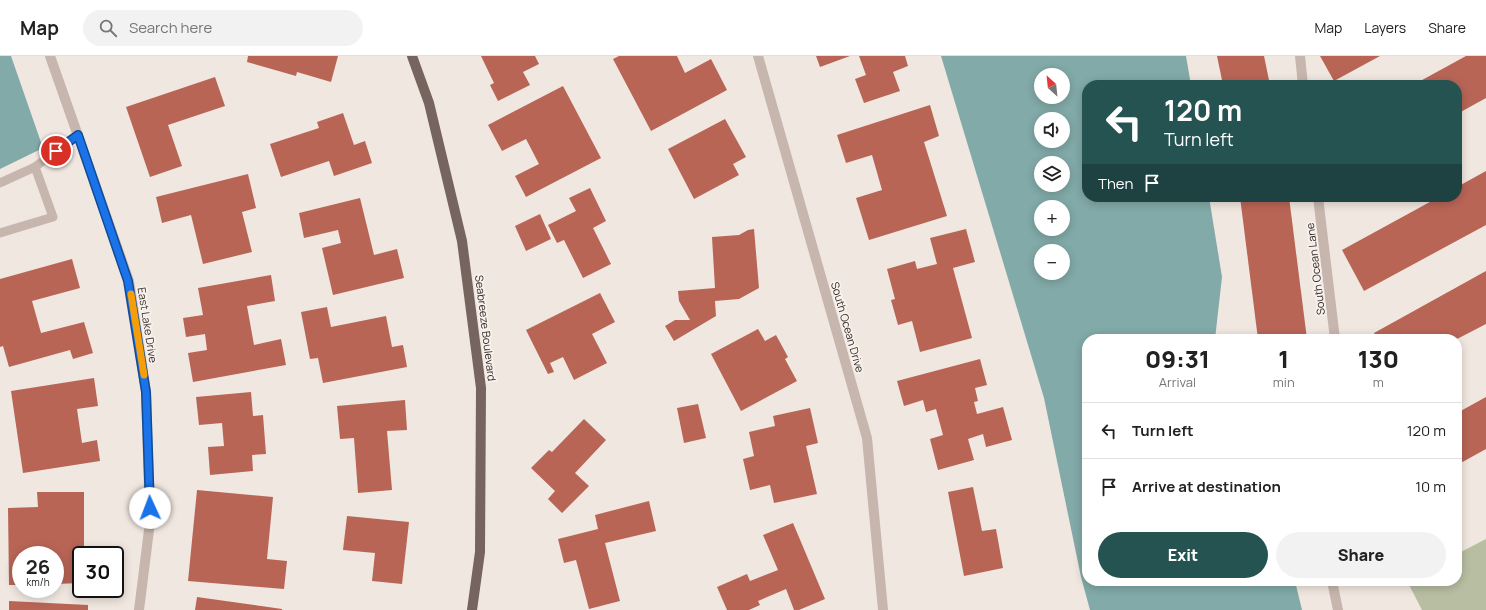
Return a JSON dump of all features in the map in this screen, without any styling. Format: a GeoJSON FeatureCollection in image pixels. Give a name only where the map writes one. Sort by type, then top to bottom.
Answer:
{"type":"FeatureCollection","features":[{"type":"Feature","properties":{"kind":"main road","name":"Seabreeze Boulevard"},"geometry":{"type":"LineString","coordinates":[[412,56],[429,103],[462,241],[481,388],[480,552],[472,610]]}},
{"type":"Feature","properties":{"kind":"street","name":"East Lake Drive"},"geometry":{"type":"LineString","coordinates":[[50,56],[128,281],[146,392],[150,522],[139,610]]}},
{"type":"Feature","properties":{"kind":"street","name":"South Ocean Drive"},"geometry":{"type":"LineString","coordinates":[[758,56],[867,438],[883,610]]}},
{"type":"Feature","properties":{"kind":"street"},"geometry":{"type":"LineString","coordinates":[[1300,56],[1303,80]]}},
{"type":"Feature","properties":{"kind":"street","name":"South Ocean Lane"},"geometry":{"type":"LineString","coordinates":[[1319,202],[1334,334]]}},
{"type":"Feature","properties":{"kind":"street"},"geometry":{"type":"LineString","coordinates":[[1333,586],[1338,610]]}},
{"type":"Feature","properties":{"kind":"lane"},"geometry":{"type":"LineString","coordinates":[[0,183],[35,167],[78,135]]}},
{"type":"Feature","properties":{"kind":"lane"},"geometry":{"type":"LineString","coordinates":[[0,233],[53,217],[35,167]]}},
{"type":"Feature","properties":{"kind":"green space"},"geometry":{"type":"Polygon","coordinates":[[[1486,539],[1486,610],[1422,610],[1410,586],[1462,586],[1462,551],[1486,539]]]}},
{"type":"Feature","properties":{"kind":"water"},"geometry":{"type":"Polygon","coordinates":[[[0,56],[11,56],[43,148],[0,169],[0,56]]]}},
{"type":"Feature","properties":{"kind":"water"},"geometry":{"type":"Polygon","coordinates":[[[941,56],[1186,56],[1190,80],[1082,80],[1082,202],[1210,202],[1222,277],[1216,334],[1082,334],[1082,581],[1044,398],[941,56]]]}},
{"type":"Feature","properties":{"kind":"water"},"geometry":{"type":"Polygon","coordinates":[[[1083,586],[1296,586],[1302,610],[1090,610],[1083,586]]]}},
{"type":"Feature","properties":{"kind":"building"},"geometry":{"type":"Polygon","coordinates":[[[248,56],[338,56],[331,82],[297,72],[296,76],[247,62],[248,56]]]}},
{"type":"Feature","properties":{"kind":"building"},"geometry":{"type":"Polygon","coordinates":[[[481,56],[535,56],[539,64],[523,72],[530,85],[498,101],[490,85],[494,83],[481,56]]]}},
{"type":"Feature","properties":{"kind":"building"},"geometry":{"type":"Polygon","coordinates":[[[619,56],[677,56],[685,73],[711,59],[727,90],[651,131],[613,59],[619,56]]]}},
{"type":"Feature","properties":{"kind":"building"},"geometry":{"type":"Polygon","coordinates":[[[816,56],[850,56],[820,67],[816,56]]]}},
{"type":"Feature","properties":{"kind":"building"},"geometry":{"type":"Polygon","coordinates":[[[859,56],[905,56],[908,66],[893,72],[900,91],[864,103],[855,79],[866,75],[859,56]]]}},
{"type":"Feature","properties":{"kind":"building"},"geometry":{"type":"Polygon","coordinates":[[[1217,56],[1264,56],[1269,80],[1222,80],[1217,56]]]}},
{"type":"Feature","properties":{"kind":"building"},"geometry":{"type":"Polygon","coordinates":[[[1320,56],[1380,56],[1336,80],[1333,80],[1320,56]]]}},
{"type":"Feature","properties":{"kind":"building"},"geometry":{"type":"Polygon","coordinates":[[[1466,56],[1486,56],[1486,98],[1462,111],[1462,80],[1422,80],[1466,56]]]}},
{"type":"Feature","properties":{"kind":"building"},"geometry":{"type":"Polygon","coordinates":[[[215,77],[225,106],[168,125],[182,166],[150,177],[126,107],[215,77]]]}},
{"type":"Feature","properties":{"kind":"building"},"geometry":{"type":"Polygon","coordinates":[[[563,86],[601,158],[526,197],[515,176],[539,164],[526,139],[502,151],[488,125],[563,86]]]}},
{"type":"Feature","properties":{"kind":"building"},"geometry":{"type":"Polygon","coordinates":[[[930,105],[939,136],[924,142],[947,216],[869,240],[856,198],[882,190],[872,155],[846,163],[837,135],[930,105]]]}},
{"type":"Feature","properties":{"kind":"building"},"geometry":{"type":"Polygon","coordinates":[[[343,113],[354,145],[365,141],[372,163],[334,176],[329,161],[281,177],[270,144],[319,128],[317,122],[343,113]]]}},
{"type":"Feature","properties":{"kind":"building"},"geometry":{"type":"Polygon","coordinates":[[[725,119],[746,157],[733,164],[739,175],[694,199],[668,149],[725,119]]]}},
{"type":"Feature","properties":{"kind":"building"},"geometry":{"type":"Polygon","coordinates":[[[1486,171],[1486,225],[1364,291],[1342,250],[1430,202],[1462,202],[1462,184],[1486,171]]]}},
{"type":"Feature","properties":{"kind":"building"},"geometry":{"type":"Polygon","coordinates":[[[248,174],[256,208],[242,212],[252,252],[203,264],[191,215],[162,223],[156,197],[248,174]]]}},
{"type":"Feature","properties":{"kind":"building"},"geometry":{"type":"Polygon","coordinates":[[[590,188],[606,221],[593,228],[611,264],[583,278],[564,240],[557,243],[548,225],[576,211],[569,198],[590,188]]]}},
{"type":"Feature","properties":{"kind":"building"},"geometry":{"type":"Polygon","coordinates":[[[360,198],[374,255],[397,249],[404,278],[333,295],[322,248],[341,243],[338,230],[304,238],[299,213],[360,198]]]}},
{"type":"Feature","properties":{"kind":"building"},"geometry":{"type":"Polygon","coordinates":[[[1241,202],[1290,202],[1306,334],[1257,334],[1241,202]]]}},
{"type":"Feature","properties":{"kind":"building"},"geometry":{"type":"Polygon","coordinates":[[[540,214],[551,239],[526,251],[515,226],[540,214]]]}},
{"type":"Feature","properties":{"kind":"building"},"geometry":{"type":"Polygon","coordinates":[[[754,229],[759,288],[739,299],[715,301],[716,316],[674,341],[665,326],[675,320],[690,320],[679,301],[678,291],[715,288],[712,237],[739,235],[748,230],[754,229]]]}},
{"type":"Feature","properties":{"kind":"building"},"geometry":{"type":"Polygon","coordinates":[[[966,229],[975,262],[953,268],[972,338],[920,352],[912,321],[898,325],[891,300],[895,299],[887,269],[915,261],[917,269],[937,264],[930,238],[966,229]]]}},
{"type":"Feature","properties":{"kind":"building"},"geometry":{"type":"Polygon","coordinates":[[[72,259],[80,288],[32,301],[41,333],[84,322],[93,353],[73,359],[70,350],[9,367],[3,346],[0,347],[0,279],[72,259]]]}},
{"type":"Feature","properties":{"kind":"building"},"geometry":{"type":"Polygon","coordinates":[[[1486,271],[1486,324],[1462,336],[1462,334],[1374,333],[1486,271]]]}},
{"type":"Feature","properties":{"kind":"building"},"geometry":{"type":"Polygon","coordinates":[[[271,275],[275,301],[247,306],[254,345],[281,339],[286,365],[193,382],[188,353],[207,350],[205,334],[186,337],[183,318],[203,315],[198,288],[271,275]]]}},
{"type":"Feature","properties":{"kind":"building"},"geometry":{"type":"Polygon","coordinates":[[[600,293],[615,322],[592,334],[607,363],[574,380],[563,357],[550,363],[554,372],[548,374],[526,330],[600,293]]]}},
{"type":"Feature","properties":{"kind":"building"},"geometry":{"type":"Polygon","coordinates":[[[327,307],[331,327],[386,316],[392,347],[403,345],[407,367],[323,383],[318,358],[310,359],[301,312],[327,307]]]}},
{"type":"Feature","properties":{"kind":"building"},"geometry":{"type":"Polygon","coordinates":[[[758,329],[765,341],[776,335],[788,357],[785,359],[797,381],[741,411],[711,354],[758,329]]]}},
{"type":"Feature","properties":{"kind":"building"},"geometry":{"type":"Polygon","coordinates":[[[980,359],[987,385],[975,388],[978,401],[974,402],[977,414],[1003,407],[1012,440],[986,447],[983,434],[968,439],[974,460],[938,470],[930,439],[943,435],[936,409],[926,412],[923,400],[904,406],[897,381],[980,359]]]}},
{"type":"Feature","properties":{"kind":"building"},"geometry":{"type":"Polygon","coordinates":[[[94,378],[98,406],[77,409],[82,443],[97,440],[100,461],[23,473],[11,391],[94,378]]]}},
{"type":"Feature","properties":{"kind":"building"},"geometry":{"type":"Polygon","coordinates":[[[251,392],[253,416],[263,415],[266,454],[252,455],[253,471],[210,475],[208,447],[224,446],[222,423],[199,425],[196,397],[251,392]]]}},
{"type":"Feature","properties":{"kind":"building"},"geometry":{"type":"Polygon","coordinates":[[[1486,397],[1486,449],[1462,462],[1462,410],[1486,397]]]}},
{"type":"Feature","properties":{"kind":"building"},"geometry":{"type":"Polygon","coordinates":[[[405,400],[407,430],[387,431],[392,490],[358,493],[354,438],[340,439],[337,406],[405,400]]]}},
{"type":"Feature","properties":{"kind":"building"},"geometry":{"type":"Polygon","coordinates":[[[698,404],[706,438],[684,443],[677,408],[698,404]]]}},
{"type":"Feature","properties":{"kind":"building"},"geometry":{"type":"Polygon","coordinates":[[[810,408],[818,443],[806,446],[817,494],[774,503],[770,485],[750,490],[743,459],[754,456],[749,432],[775,426],[773,416],[810,408]]]}},
{"type":"Feature","properties":{"kind":"building"},"geometry":{"type":"Polygon","coordinates":[[[584,419],[606,440],[575,473],[589,486],[562,513],[548,499],[555,491],[531,468],[549,450],[552,452],[584,419]]]}},
{"type":"Feature","properties":{"kind":"building"},"geometry":{"type":"Polygon","coordinates":[[[973,487],[982,531],[996,529],[1003,568],[964,576],[948,492],[973,487]]]}},
{"type":"Feature","properties":{"kind":"building"},"geometry":{"type":"Polygon","coordinates":[[[197,490],[273,497],[267,559],[287,561],[284,589],[188,581],[197,490]]]}},
{"type":"Feature","properties":{"kind":"building"},"geometry":{"type":"Polygon","coordinates":[[[37,492],[84,492],[84,546],[72,546],[72,583],[64,584],[64,546],[12,546],[12,585],[9,585],[8,508],[38,507],[37,492]]]}},
{"type":"Feature","properties":{"kind":"building"},"geometry":{"type":"Polygon","coordinates":[[[649,501],[656,531],[605,543],[620,601],[589,609],[576,560],[564,563],[558,539],[598,529],[595,515],[649,501]]]}},
{"type":"Feature","properties":{"kind":"building"},"geometry":{"type":"Polygon","coordinates":[[[347,516],[409,522],[402,584],[372,581],[375,553],[343,550],[347,516]]]}},
{"type":"Feature","properties":{"kind":"building"},"geometry":{"type":"Polygon","coordinates":[[[793,523],[825,599],[799,610],[794,610],[786,589],[758,601],[760,605],[749,610],[727,610],[717,587],[747,574],[750,581],[778,570],[763,535],[793,523]]]}},
{"type":"Feature","properties":{"kind":"building"},"geometry":{"type":"Polygon","coordinates":[[[197,597],[282,609],[282,610],[195,610],[197,597]]]}},
{"type":"Feature","properties":{"kind":"building"},"geometry":{"type":"Polygon","coordinates":[[[9,601],[88,605],[88,610],[9,610],[9,601]]]}},
{"type":"Feature","properties":{"kind":"slow traffic"},"geometry":{"type":"LineString","coordinates":[[131,294],[144,375]]}},
{"type":"Feature","properties":{"kind":"route"},"geometry":{"type":"LineString","coordinates":[[56,151],[78,135],[128,281],[146,392],[150,508]]}}]}
